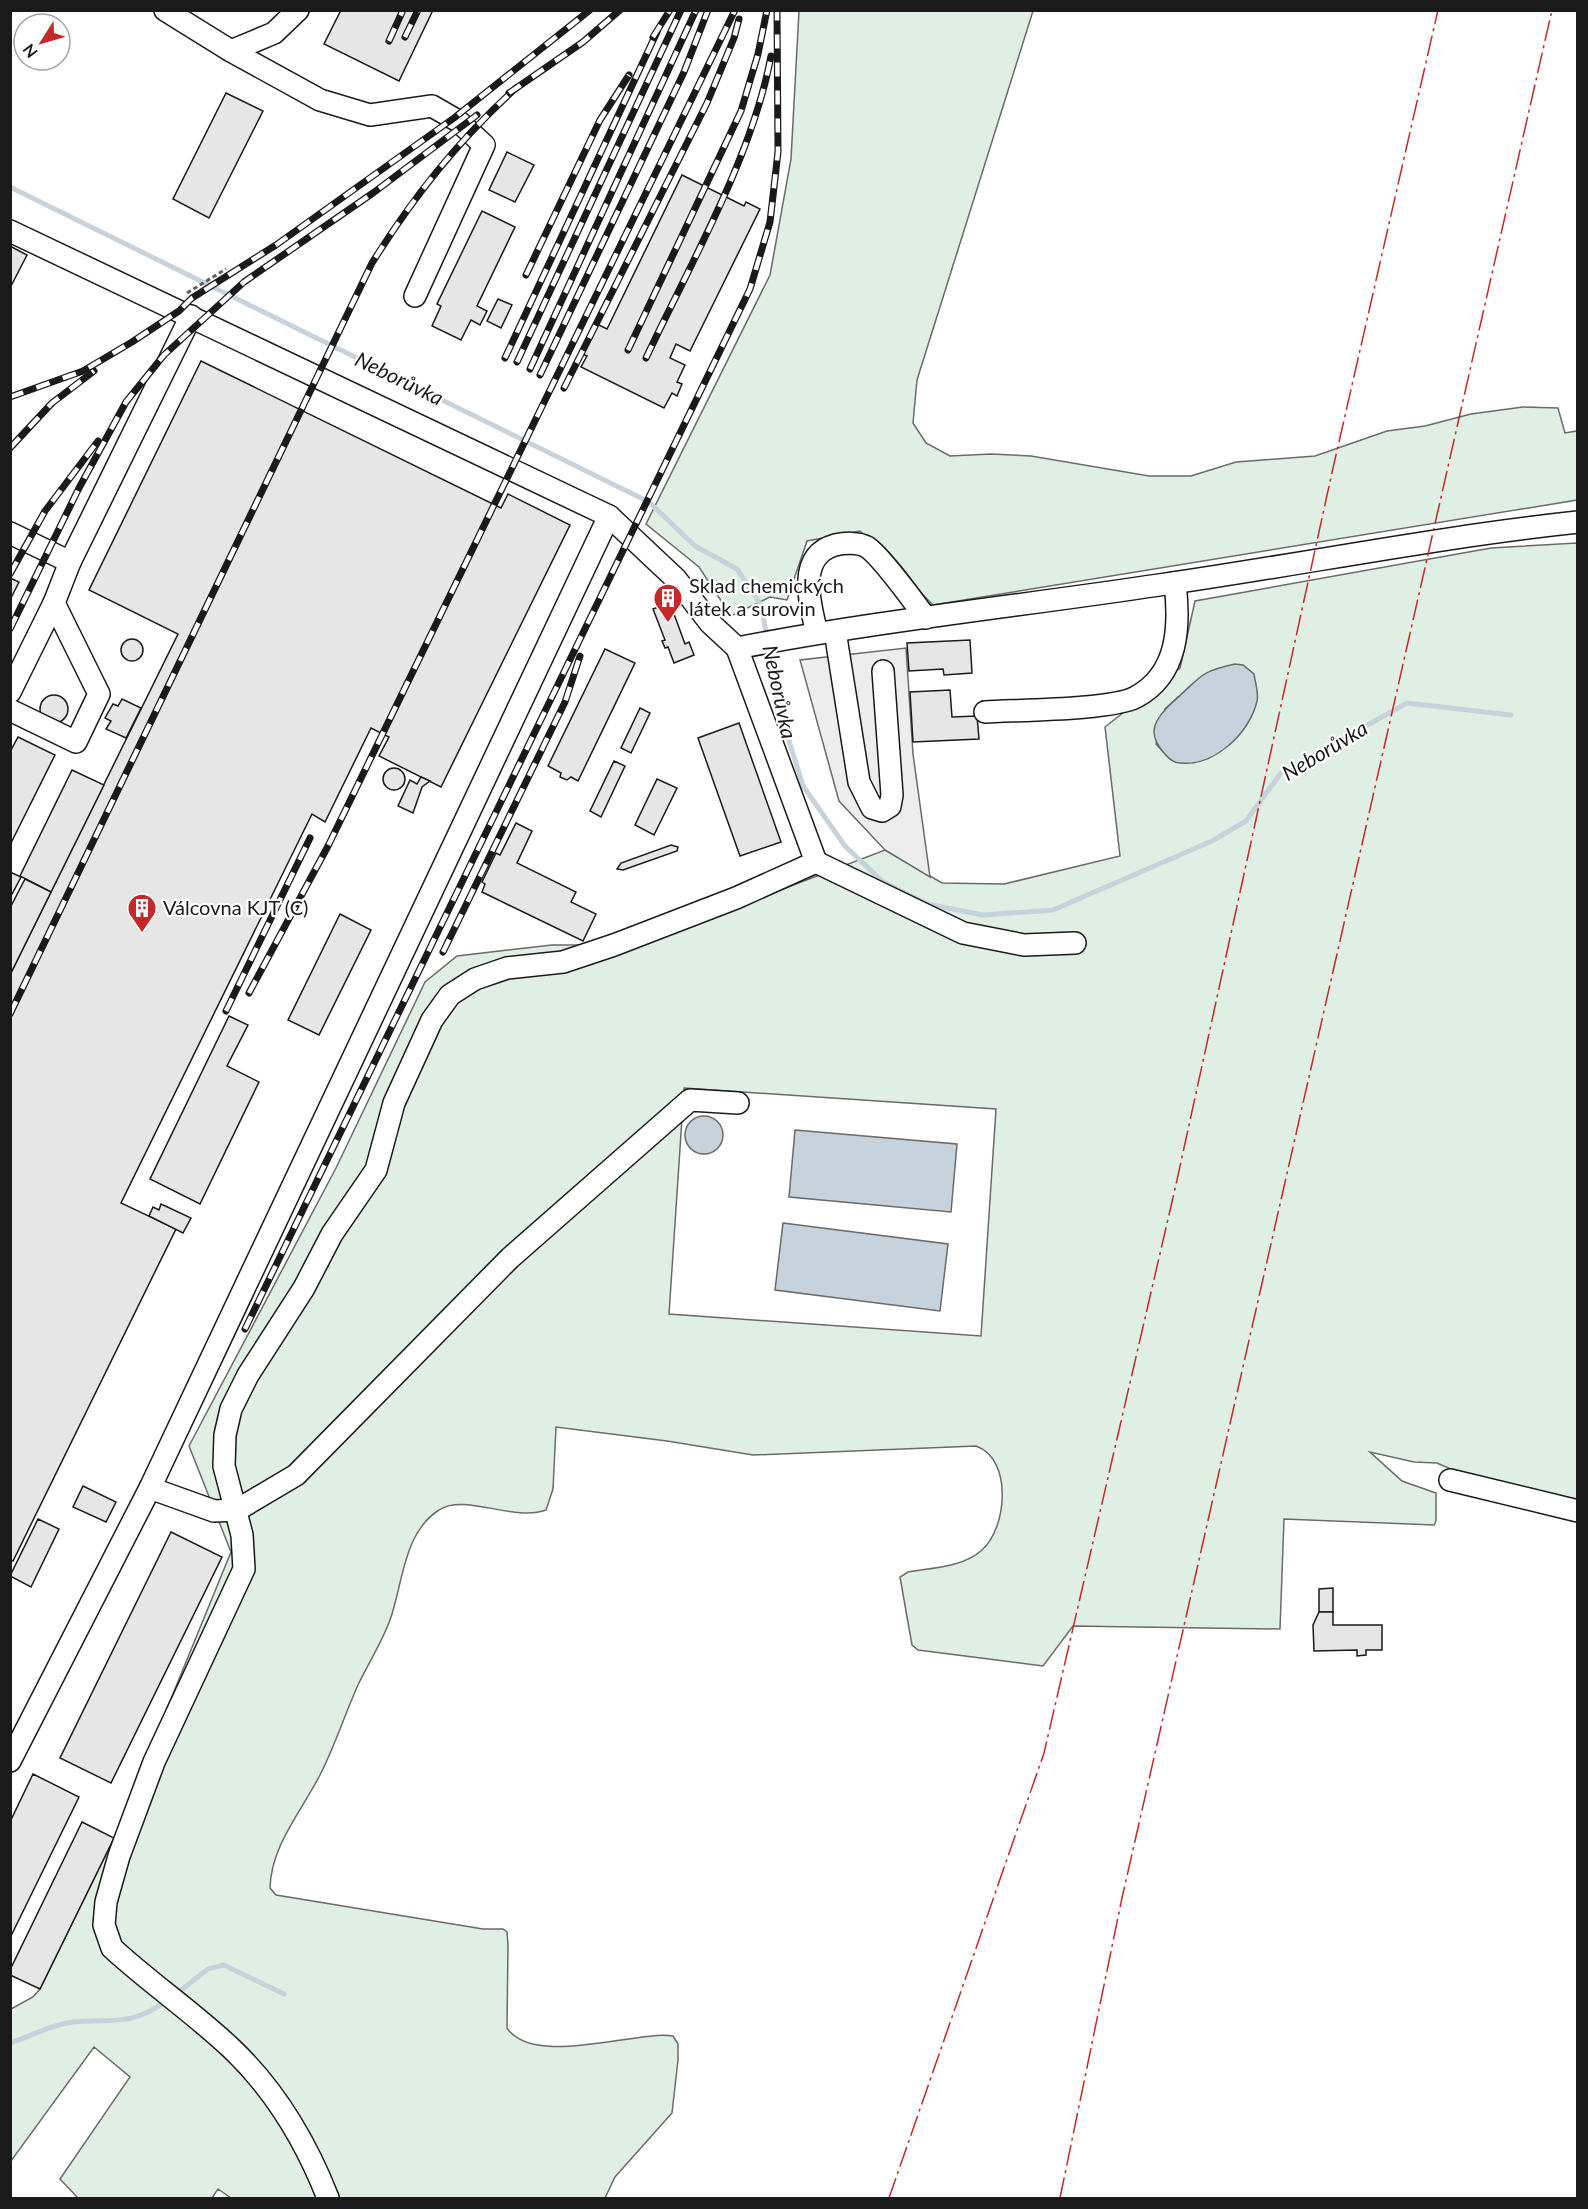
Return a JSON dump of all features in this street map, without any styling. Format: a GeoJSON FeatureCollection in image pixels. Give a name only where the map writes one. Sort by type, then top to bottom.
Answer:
{"type":"FeatureCollection","features":[{"type":"Feature","properties":{"kind":"street"},"geometry":{"type":"LineString","coordinates":[[165,10],[231,51],[320,100],[370,115],[432,106],[458,121],[484,145],[415,296]]}},
{"type":"Feature","properties":{"kind":"street"},"geometry":{"type":"LineString","coordinates":[[231,51],[274,33],[298,10]]}},
{"type":"Feature","properties":{"kind":"street"},"geometry":{"type":"LineString","coordinates":[[10,231],[609,516],[676,579],[710,623],[742,647],[816,862],[963,933],[1024,945],[1075,943]]}},
{"type":"Feature","properties":{"kind":"street"},"geometry":{"type":"LineString","coordinates":[[10,692],[54,603],[70,562],[191,316]]}},
{"type":"Feature","properties":{"kind":"street"},"geometry":{"type":"LineString","coordinates":[[10,1761],[150,1488],[609,516]]}},
{"type":"Feature","properties":{"kind":"street"},"geometry":{"type":"LineString","coordinates":[[742,647],[790,637],[1175,583],[1474,533],[1578,522]]}},
{"type":"Feature","properties":{"kind":"street"},"geometry":{"type":"LineString","coordinates":[[10,533],[70,562]]}},
{"type":"Feature","properties":{"kind":"street"},"geometry":{"type":"LineString","coordinates":[[884,671],[892,795],[890,806],[882,812],[872,808],[859,782],[826,632],[808,593],[811,565],[825,548],[846,543],[866,547],[926,618]]}},
{"type":"Feature","properties":{"kind":"street"},"geometry":{"type":"LineString","coordinates":[[985,712],[1107,704],[1136,697],[1162,675],[1173,649],[1179,622],[1175,583]]}},
{"type":"Feature","properties":{"kind":"street"},"geometry":{"type":"LineString","coordinates":[[10,710],[76,742],[99,694],[54,603]]}},
{"type":"Feature","properties":{"kind":"street"},"geometry":{"type":"LineString","coordinates":[[328,2199],[314,2162],[289,2119],[260,2079],[231,2048],[112,1948],[105,1925],[106,1902],[119,1856],[154,1762],[244,1569],[242,1535],[224,1466],[225,1435],[231,1408],[248,1375],[304,1288],[332,1234],[376,1170],[393,1103],[432,1020],[450,995],[475,979],[507,968],[563,962],[614,945],[736,898],[816,862]]}},
{"type":"Feature","properties":{"kind":"street"},"geometry":{"type":"LineString","coordinates":[[150,1488],[214,1511],[237,1510],[296,1476],[510,1258],[690,1100],[738,1103]]}},
{"type":"Feature","properties":{"kind":"street"},"geometry":{"type":"LineString","coordinates":[[1450,1480],[1578,1511]]}},
{"type":"Feature","properties":{"kind":"path"},"geometry":{"type":"LineString","coordinates":[[182,295],[226,268]]}},
{"type":"Feature","properties":{"kind":"green space"},"geometry":{"type":"Polygon","coordinates":[[[799,11],[1033,11],[917,380],[913,423],[926,443],[950,456],[991,454],[1031,456],[1149,476],[1191,476],[1236,462],[1315,456],[1387,431],[1425,426],[1471,414],[1523,407],[1558,408],[1565,433],[1577,431],[1577,500],[933,605],[860,531],[807,541],[787,600],[770,597],[731,616],[699,567],[646,524],[770,275],[791,159],[799,11]]]}},
{"type":"Feature","properties":{"kind":"green space"},"geometry":{"type":"Polygon","coordinates":[[[1577,543],[1577,1503],[1462,1474],[1437,1463],[1414,1462],[1370,1452],[1402,1481],[1436,1493],[1434,1525],[1284,1519],[1280,1629],[1073,1626],[1043,1666],[918,1650],[912,1645],[900,1577],[908,1572],[947,1566],[975,1556],[990,1540],[997,1526],[1001,1511],[1001,1479],[988,1453],[976,1446],[753,1455],[556,1427],[553,1489],[546,1510],[519,1513],[475,1506],[449,1506],[439,1510],[427,1520],[418,1532],[406,1560],[387,1628],[358,1685],[321,1773],[282,1843],[272,1872],[270,1888],[276,1895],[483,1929],[503,1929],[507,1932],[508,1945],[507,2028],[520,2040],[539,2045],[562,2047],[673,2036],[678,2044],[678,2060],[672,2113],[615,2177],[605,2198],[231,2198],[218,2189],[212,2198],[78,2198],[60,2179],[130,2077],[94,2047],[11,2161],[11,2009],[33,1997],[40,1989],[114,1838],[231,1552],[189,1446],[336,1168],[425,982],[457,956],[552,945],[636,945],[885,850],[942,883],[1004,884],[1120,856],[1105,727],[1180,668],[1195,601],[1491,548],[1577,543]],[[1178,697],[1165,709],[1156,744],[1175,761],[1201,760],[1178,697]],[[684,1088],[669,1314],[981,1336],[996,1109],[684,1088]]]}},
{"type":"Feature","properties":{"kind":"shaded area"},"geometry":{"type":"Polygon","coordinates":[[[906,648],[913,754],[930,877],[885,850],[839,801],[800,660],[906,648]]]}},
{"type":"Feature","properties":{"kind":"shaded area"},"geometry":{"type":"Polygon","coordinates":[[[1235,664],[1243,665],[1254,674],[1257,688],[1257,701],[1247,725],[1229,745],[1205,760],[1178,763],[1171,760],[1155,739],[1155,726],[1162,714],[1201,676],[1235,664]]]}},
{"type":"Feature","properties":{"kind":"shaded area"},"geometry":{"type":"Polygon","coordinates":[[[704,1116],[717,1122],[723,1135],[717,1148],[704,1154],[691,1148],[685,1135],[691,1122],[704,1116]]]}},
{"type":"Feature","properties":{"kind":"shaded area"},"geometry":{"type":"Polygon","coordinates":[[[795,1130],[957,1144],[951,1212],[789,1197],[795,1130]]]}},
{"type":"Feature","properties":{"kind":"shaded area"},"geometry":{"type":"Polygon","coordinates":[[[783,1223],[948,1244],[940,1311],[775,1290],[783,1223]]]}},
{"type":"Feature","properties":{"kind":"building"},"geometry":{"type":"Polygon","coordinates":[[[341,10],[433,10],[399,81],[324,44],[341,10]]]}},
{"type":"Feature","properties":{"kind":"building"},"geometry":{"type":"Polygon","coordinates":[[[226,93],[263,111],[209,218],[173,199],[226,93]]]}},
{"type":"Feature","properties":{"kind":"building"},"geometry":{"type":"Polygon","coordinates":[[[507,152],[534,165],[515,202],[489,190],[507,152]]]}},
{"type":"Feature","properties":{"kind":"building"},"geometry":{"type":"Polygon","coordinates":[[[682,175],[744,206],[746,202],[760,209],[690,351],[676,344],[670,358],[685,365],[677,382],[682,384],[677,396],[672,393],[664,408],[581,367],[587,356],[582,354],[597,324],[607,329],[682,175]]]}},
{"type":"Feature","properties":{"kind":"building"},"geometry":{"type":"Polygon","coordinates":[[[482,211],[515,227],[477,306],[487,311],[480,325],[471,320],[461,340],[432,326],[441,306],[437,304],[482,211]]]}},
{"type":"Feature","properties":{"kind":"building"},"geometry":{"type":"Polygon","coordinates":[[[10,246],[27,255],[10,288],[10,246]]]}},
{"type":"Feature","properties":{"kind":"building"},"geometry":{"type":"Polygon","coordinates":[[[498,299],[512,305],[501,328],[487,321],[498,299]]]}},
{"type":"Feature","properties":{"kind":"building","name":"Válcovna KJT (C)"},"geometry":{"type":"Polygon","coordinates":[[[201,361],[501,508],[508,494],[570,525],[441,787],[379,756],[389,737],[371,728],[325,822],[312,814],[121,1203],[176,1229],[13,1561],[10,1560],[10,975],[178,634],[89,590],[201,361]]]}},
{"type":"Feature","properties":{"kind":"building"},"geometry":{"type":"Polygon","coordinates":[[[10,578],[19,582],[10,600],[10,578]]]}},
{"type":"Feature","properties":{"kind":"building","name":"Sklad chemických látek a surovin"},"geometry":{"type":"Polygon","coordinates":[[[670,603],[685,644],[689,642],[694,655],[674,663],[668,647],[665,648],[662,641],[665,640],[653,609],[670,603]]]}},
{"type":"Feature","properties":{"kind":"building"},"geometry":{"type":"Polygon","coordinates":[[[132,639],[140,642],[143,650],[140,658],[132,661],[124,658],[121,650],[124,642],[132,639]]]}},
{"type":"Feature","properties":{"kind":"building"},"geometry":{"type":"Polygon","coordinates":[[[970,640],[972,673],[944,675],[943,669],[909,671],[907,643],[970,640]]]}},
{"type":"Feature","properties":{"kind":"building"},"geometry":{"type":"Polygon","coordinates":[[[605,649],[635,663],[578,781],[571,777],[567,780],[560,777],[561,773],[548,766],[605,649]]]}},
{"type":"Feature","properties":{"kind":"building"},"geometry":{"type":"Polygon","coordinates":[[[950,690],[952,717],[977,716],[979,739],[913,742],[910,692],[950,690]]]}},
{"type":"Feature","properties":{"kind":"building"},"geometry":{"type":"Polygon","coordinates":[[[54,695],[64,699],[68,709],[64,719],[54,723],[44,719],[40,709],[44,699],[54,695]]]}},
{"type":"Feature","properties":{"kind":"building"},"geometry":{"type":"Polygon","coordinates":[[[122,699],[141,708],[126,738],[106,729],[111,721],[105,718],[113,704],[118,706],[122,699]]]}},
{"type":"Feature","properties":{"kind":"building"},"geometry":{"type":"Polygon","coordinates":[[[640,708],[650,713],[631,753],[621,748],[640,708]]]}},
{"type":"Feature","properties":{"kind":"building"},"geometry":{"type":"Polygon","coordinates":[[[739,723],[781,842],[740,856],[698,738],[739,723]]]}},
{"type":"Feature","properties":{"kind":"building"},"geometry":{"type":"Polygon","coordinates":[[[18,737],[55,755],[10,845],[10,752],[18,737]]]}},
{"type":"Feature","properties":{"kind":"building"},"geometry":{"type":"Polygon","coordinates":[[[614,761],[625,766],[601,817],[590,811],[614,761]]]}},
{"type":"Feature","properties":{"kind":"building"},"geometry":{"type":"Polygon","coordinates":[[[394,768],[404,775],[405,779],[398,789],[394,790],[384,783],[383,779],[390,769],[394,768]]]}},
{"type":"Feature","properties":{"kind":"building"},"geometry":{"type":"Polygon","coordinates":[[[72,770],[104,785],[51,892],[20,876],[72,770]]]}},
{"type":"Feature","properties":{"kind":"building"},"geometry":{"type":"Polygon","coordinates":[[[421,777],[430,781],[422,787],[413,813],[398,806],[410,780],[417,784],[421,777]]]}},
{"type":"Feature","properties":{"kind":"building"},"geometry":{"type":"Polygon","coordinates":[[[657,779],[677,788],[654,835],[635,825],[657,779]]]}},
{"type":"Feature","properties":{"kind":"building"},"geometry":{"type":"Polygon","coordinates":[[[516,823],[532,831],[517,863],[576,892],[571,902],[596,914],[583,941],[482,892],[485,884],[482,882],[496,853],[500,855],[516,823]]]}},
{"type":"Feature","properties":{"kind":"building"},"geometry":{"type":"Polygon","coordinates":[[[671,845],[678,847],[677,851],[623,870],[617,869],[621,863],[671,845]]]}},
{"type":"Feature","properties":{"kind":"building"},"geometry":{"type":"Polygon","coordinates":[[[10,872],[21,877],[10,898],[10,872]]]}},
{"type":"Feature","properties":{"kind":"building"},"geometry":{"type":"Polygon","coordinates":[[[25,879],[51,892],[10,975],[10,908],[25,879]]]}},
{"type":"Feature","properties":{"kind":"building"},"geometry":{"type":"Polygon","coordinates":[[[340,914],[371,930],[319,1035],[288,1020],[340,914]]]}},
{"type":"Feature","properties":{"kind":"building"},"geometry":{"type":"Polygon","coordinates":[[[229,1016],[248,1025],[227,1066],[259,1082],[200,1204],[150,1179],[229,1016]]]}},
{"type":"Feature","properties":{"kind":"building"},"geometry":{"type":"Polygon","coordinates":[[[161,1204],[191,1218],[183,1233],[149,1216],[153,1207],[159,1210],[161,1204]]]}},
{"type":"Feature","properties":{"kind":"building"},"geometry":{"type":"Polygon","coordinates":[[[83,1486],[116,1502],[106,1522],[73,1507],[83,1486]]]}},
{"type":"Feature","properties":{"kind":"building"},"geometry":{"type":"Polygon","coordinates":[[[38,1519],[59,1529],[31,1587],[10,1576],[38,1519]]]}},
{"type":"Feature","properties":{"kind":"building"},"geometry":{"type":"Polygon","coordinates":[[[171,1532],[222,1557],[111,1783],[60,1758],[171,1532]]]}},
{"type":"Feature","properties":{"kind":"building"},"geometry":{"type":"Polygon","coordinates":[[[1333,1588],[1333,1612],[1319,1612],[1319,1589],[1333,1588]]]}},
{"type":"Feature","properties":{"kind":"building"},"geometry":{"type":"Polygon","coordinates":[[[1319,1612],[1333,1612],[1333,1625],[1382,1625],[1382,1650],[1366,1650],[1366,1655],[1357,1656],[1357,1650],[1314,1651],[1313,1625],[1319,1612]]]}},
{"type":"Feature","properties":{"kind":"building"},"geometry":{"type":"Polygon","coordinates":[[[33,1774],[79,1797],[10,1938],[10,1822],[33,1774]]]}},
{"type":"Feature","properties":{"kind":"building"},"geometry":{"type":"Polygon","coordinates":[[[82,1822],[114,1838],[40,1989],[10,1975],[10,1970],[82,1822]]]}},
{"type":"Feature","properties":{"kind":"waterway","name":"Neborůvka"},"geometry":{"type":"LineString","coordinates":[[10,187],[649,502],[695,546],[737,569],[761,605],[767,637]]}},
{"type":"Feature","properties":{"kind":"waterway","name":"Neborůvka"},"geometry":{"type":"LineString","coordinates":[[768,646],[781,715],[803,786],[845,846],[883,882],[927,904],[983,915],[1053,910],[1212,841],[1246,821],[1281,773],[1407,703],[1511,715]]}},
{"type":"Feature","properties":{"kind":"waterway"},"geometry":{"type":"LineString","coordinates":[[176,1994],[208,1969],[224,1965],[284,1994]]}},
{"type":"Feature","properties":{"kind":"waterway"},"geometry":{"type":"LineString","coordinates":[[10,2043],[65,2023],[131,2018],[142,2015],[166,2001]]}},
{"type":"Feature","properties":{"kind":"railway"},"geometry":{"type":"LineString","coordinates":[[389,41],[403,10]]}},
{"type":"Feature","properties":{"kind":"railway"},"geometry":{"type":"LineString","coordinates":[[405,37],[418,10]]}},
{"type":"Feature","properties":{"kind":"railway"},"geometry":{"type":"LineString","coordinates":[[10,397],[83,371],[179,311],[192,298],[276,245],[454,118],[590,10]]}},
{"type":"Feature","properties":{"kind":"railway"},"geometry":{"type":"LineString","coordinates":[[509,93],[583,42],[620,10]]}},
{"type":"Feature","properties":{"kind":"railway"},"geometry":{"type":"LineString","coordinates":[[653,37],[670,10]]}},
{"type":"Feature","properties":{"kind":"railway"},"geometry":{"type":"LineString","coordinates":[[517,362],[681,10]]}},
{"type":"Feature","properties":{"kind":"railway"},"geometry":{"type":"LineString","coordinates":[[530,369],[696,10]]}},
{"type":"Feature","properties":{"kind":"railway"},"geometry":{"type":"LineString","coordinates":[[540,375],[684,72],[708,10]]}},
{"type":"Feature","properties":{"kind":"railway"},"geometry":{"type":"LineString","coordinates":[[249,993],[328,846],[735,10]]}},
{"type":"Feature","properties":{"kind":"railway"},"geometry":{"type":"LineString","coordinates":[[628,350],[741,111],[758,54],[767,10]]}},
{"type":"Feature","properties":{"kind":"railway"},"geometry":{"type":"LineString","coordinates":[[245,1329],[750,289],[770,222],[778,152],[777,10]]}},
{"type":"Feature","properties":{"kind":"railway"},"geometry":{"type":"LineString","coordinates":[[564,388],[707,103],[734,38],[739,19]]}},
{"type":"Feature","properties":{"kind":"railway"},"geometry":{"type":"LineString","coordinates":[[505,358],[657,32]]}},
{"type":"Feature","properties":{"kind":"railway"},"geometry":{"type":"LineString","coordinates":[[646,358],[735,172],[750,133],[771,56]]}},
{"type":"Feature","properties":{"kind":"railway"},"geometry":{"type":"LineString","coordinates":[[526,275],[600,120],[629,75]]}},
{"type":"Feature","properties":{"kind":"railway"},"geometry":{"type":"LineString","coordinates":[[10,1014],[372,263],[420,192],[456,149],[516,88]]}},
{"type":"Feature","properties":{"kind":"railway"},"geometry":{"type":"LineString","coordinates":[[10,629],[79,488],[126,402],[164,355],[244,282],[373,193],[477,115]]}},
{"type":"Feature","properties":{"kind":"railway"},"geometry":{"type":"LineString","coordinates":[[10,448],[52,403],[94,371]]}},
{"type":"Feature","properties":{"kind":"railway"},"geometry":{"type":"LineString","coordinates":[[10,574],[45,511],[98,441]]}},
{"type":"Feature","properties":{"kind":"railway"},"geometry":{"type":"LineString","coordinates":[[443,952],[565,702],[580,656]]}},
{"type":"Feature","properties":{"kind":"railway"},"geometry":{"type":"LineString","coordinates":[[226,1011],[310,838]]}},
{"type":"Feature","properties":{"kind":"power"},"geometry":{"type":"LineString","coordinates":[[889,2198],[1044,1753],[1175,1189],[1333,468],[1438,10]]}},
{"type":"Feature","properties":{"kind":"power"},"geometry":{"type":"LineString","coordinates":[[1060,2198],[1122,1898],[1552,10]]}},
{"type":"Feature","properties":{"kind":"place","name":"Sklad chemických látek a surovin"},"geometry":{"type":"Point","coordinates":[668,624]}},
{"type":"Feature","properties":{"kind":"place","name":"Válcovna KJT (C)"},"geometry":{"type":"Point","coordinates":[142,934]}}]}
